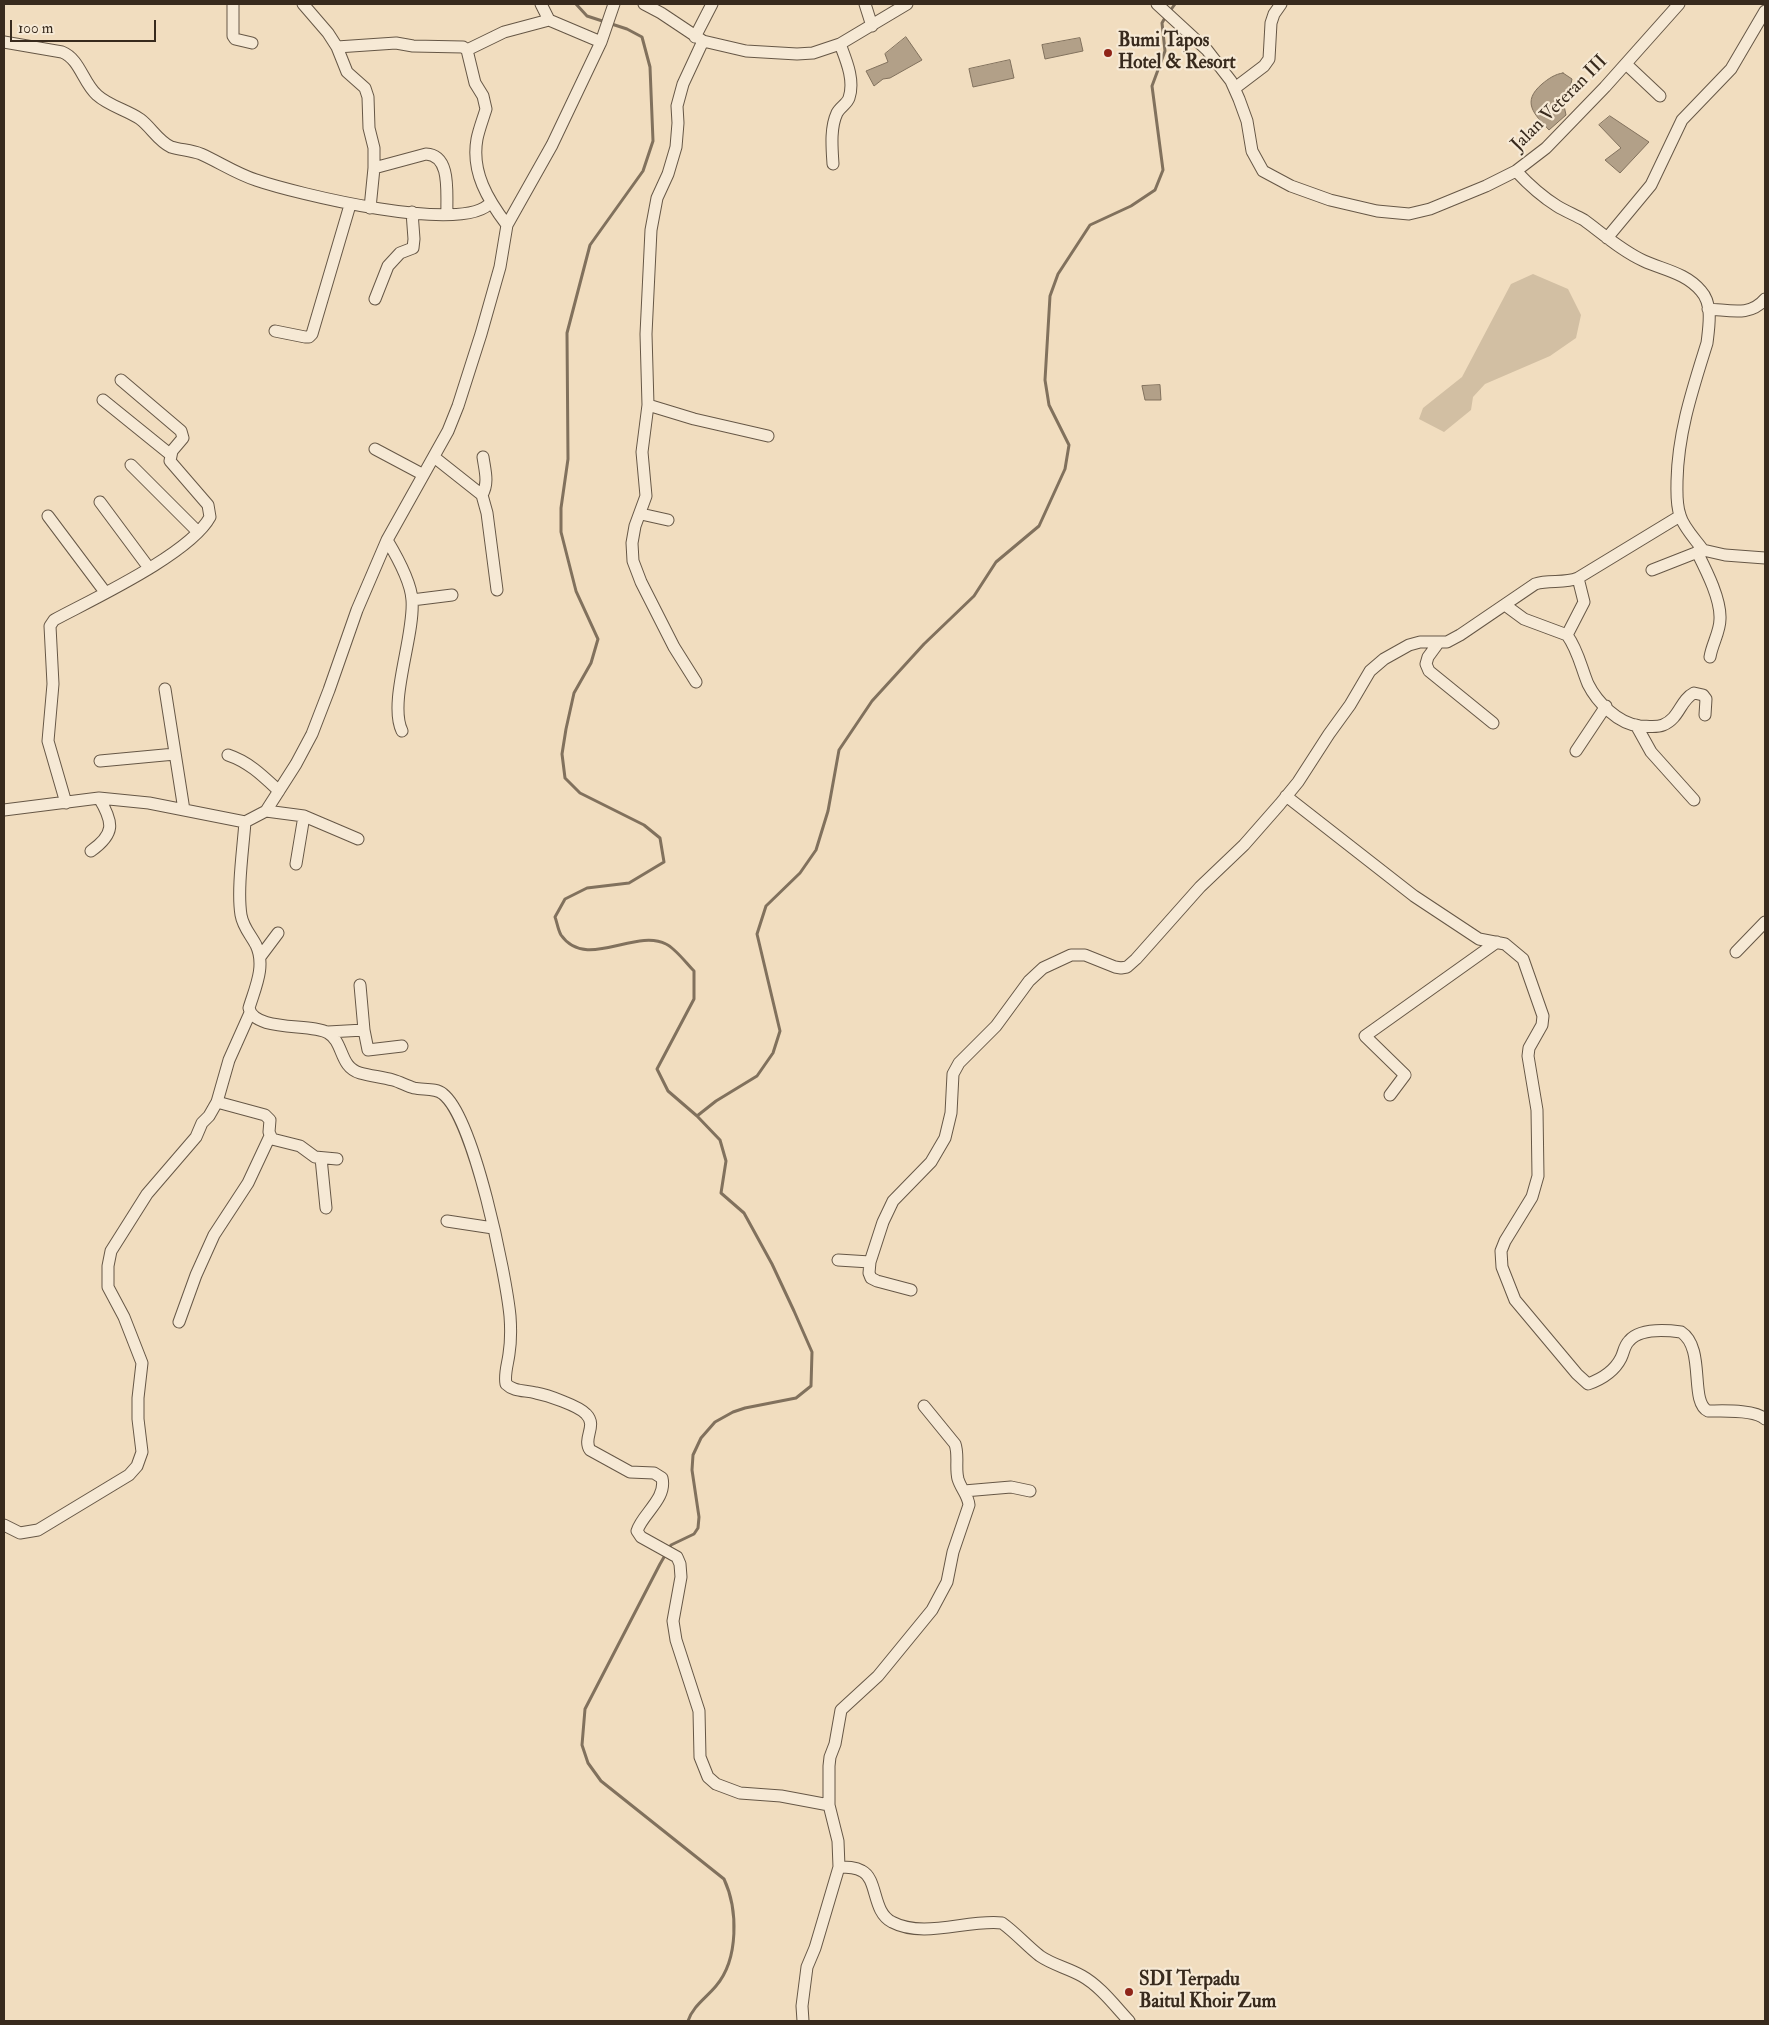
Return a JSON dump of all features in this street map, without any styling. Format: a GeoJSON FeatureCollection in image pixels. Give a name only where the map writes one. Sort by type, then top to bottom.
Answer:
{"type":"FeatureCollection","features":[{"type":"Feature","properties":{"kind":"street"},"geometry":{"type":"LineString","coordinates":[[233,4],[233,36],[235,39],[252,43]]}},
{"type":"Feature","properties":{"kind":"street"},"geometry":{"type":"LineString","coordinates":[[303,4],[328,33],[337,47],[347,72],[365,88],[368,97],[369,128],[374,148],[370,208]]}},
{"type":"Feature","properties":{"kind":"street"},"geometry":{"type":"LineString","coordinates":[[541,4],[549,20]]}},
{"type":"Feature","properties":{"kind":"street"},"geometry":{"type":"LineString","coordinates":[[4,810],[66,804],[99,798],[149,803],[245,822],[266,811],[312,734],[357,610],[387,540],[448,430],[464,388],[500,267],[507,225],[552,145],[600,42],[614,4]]}},
{"type":"Feature","properties":{"kind":"street"},"geometry":{"type":"LineString","coordinates":[[646,4],[699,39],[746,51],[797,54],[813,53],[840,44],[906,4]]}},
{"type":"Feature","properties":{"kind":"street"},"geometry":{"type":"LineString","coordinates":[[696,682],[640,582],[633,561],[632,543],[635,526],[641,514],[646,496],[642,452],[648,405],[646,334],[651,230],[657,198],[668,174],[676,147],[677,106],[712,4]]}},
{"type":"Feature","properties":{"kind":"street"},"geometry":{"type":"LineString","coordinates":[[865,4],[872,26]]}},
{"type":"Feature","properties":{"kind":"street","name":"Jalan Veteran III"},"geometry":{"type":"LineString","coordinates":[[1157,4],[1207,50],[1235,88],[1247,121],[1252,151],[1263,171],[1291,186],[1330,200],[1377,211],[1409,214],[1430,209],[1486,186],[1516,171],[1546,148],[1626,64],[1679,4]]}},
{"type":"Feature","properties":{"kind":"street"},"geometry":{"type":"LineString","coordinates":[[1235,88],[1264,66],[1270,59],[1271,23],[1274,14],[1282,4]]}},
{"type":"Feature","properties":{"kind":"street"},"geometry":{"type":"LineString","coordinates":[[1608,238],[1651,186],[1682,120],[1731,69],[1765,11]]}},
{"type":"Feature","properties":{"kind":"street"},"geometry":{"type":"LineString","coordinates":[[467,50],[504,32],[549,20],[600,42]]}},
{"type":"Feature","properties":{"kind":"street"},"geometry":{"type":"LineString","coordinates":[[4,42],[70,55],[87,84],[98,96],[141,120],[158,138],[171,146],[200,154],[254,180],[350,204],[412,212],[462,215],[482,210],[491,202]]}},
{"type":"Feature","properties":{"kind":"street"},"geometry":{"type":"LineString","coordinates":[[337,47],[396,43],[413,46],[462,47],[467,50],[475,83],[486,103],[475,159],[481,183],[507,225]]}},
{"type":"Feature","properties":{"kind":"street"},"geometry":{"type":"LineString","coordinates":[[833,164],[832,146],[836,117],[849,98],[851,81],[840,44]]}},
{"type":"Feature","properties":{"kind":"street"},"geometry":{"type":"LineString","coordinates":[[1626,64],[1660,96]]}},
{"type":"Feature","properties":{"kind":"street"},"geometry":{"type":"LineString","coordinates":[[374,168],[426,154],[434,154],[440,158],[445,171],[447,214]]}},
{"type":"Feature","properties":{"kind":"street"},"geometry":{"type":"LineString","coordinates":[[1516,171],[1536,192],[1582,219],[1643,261],[1674,271],[1694,284],[1707,301],[1707,343],[1688,405],[1680,440],[1677,464],[1677,498],[1680,516],[1700,551],[1720,613],[1720,622],[1710,657]]}},
{"type":"Feature","properties":{"kind":"street"},"geometry":{"type":"LineString","coordinates":[[275,331],[305,337],[309,337],[312,334],[350,204]]}},
{"type":"Feature","properties":{"kind":"street"},"geometry":{"type":"LineString","coordinates":[[375,299],[388,266],[400,253],[413,248],[412,212]]}},
{"type":"Feature","properties":{"kind":"street"},"geometry":{"type":"LineString","coordinates":[[1708,309],[1748,311],[1759,306],[1765,299]]}},
{"type":"Feature","properties":{"kind":"street"},"geometry":{"type":"LineString","coordinates":[[66,804],[48,741],[54,684],[50,626],[54,620],[149,568],[174,552],[198,532],[210,517],[208,505],[170,461],[171,455],[182,438],[181,431],[121,380]]}},
{"type":"Feature","properties":{"kind":"street"},"geometry":{"type":"LineString","coordinates":[[103,400],[171,455]]}},
{"type":"Feature","properties":{"kind":"street"},"geometry":{"type":"LineString","coordinates":[[648,405],[694,419],[768,436]]}},
{"type":"Feature","properties":{"kind":"street"},"geometry":{"type":"LineString","coordinates":[[375,449],[422,474]]}},
{"type":"Feature","properties":{"kind":"street"},"geometry":{"type":"LineString","coordinates":[[434,456],[482,495],[487,513],[497,590]]}},
{"type":"Feature","properties":{"kind":"street"},"geometry":{"type":"LineString","coordinates":[[482,495],[486,488],[483,457]]}},
{"type":"Feature","properties":{"kind":"street"},"geometry":{"type":"LineString","coordinates":[[131,465],[198,532]]}},
{"type":"Feature","properties":{"kind":"street"},"geometry":{"type":"LineString","coordinates":[[100,502],[149,568]]}},
{"type":"Feature","properties":{"kind":"street"},"geometry":{"type":"LineString","coordinates":[[641,514],[668,520]]}},
{"type":"Feature","properties":{"kind":"street"},"geometry":{"type":"LineString","coordinates":[[48,516],[106,592]]}},
{"type":"Feature","properties":{"kind":"street"},"geometry":{"type":"LineString","coordinates":[[911,1290],[877,1281],[869,1273],[870,1262],[883,1222],[893,1201],[931,1162],[945,1138],[951,1113],[953,1074],[959,1063],[996,1026],[1029,981],[1044,968],[1071,955],[1085,955],[1114,968],[1127,967],[1136,959],[1200,887],[1244,845],[1286,796],[1350,705],[1370,671],[1384,659],[1410,645],[1420,642],[1447,642],[1535,584],[1543,581],[1568,581],[1578,578],[1680,516]]}},
{"type":"Feature","properties":{"kind":"street"},"geometry":{"type":"LineString","coordinates":[[387,540],[407,581],[412,600],[412,622],[403,665],[399,706],[399,722],[402,731]]}},
{"type":"Feature","properties":{"kind":"street"},"geometry":{"type":"LineString","coordinates":[[1652,570],[1700,551],[1765,558]]}},
{"type":"Feature","properties":{"kind":"street"},"geometry":{"type":"LineString","coordinates":[[1567,635],[1584,602],[1578,578]]}},
{"type":"Feature","properties":{"kind":"street"},"geometry":{"type":"LineString","coordinates":[[412,600],[452,595]]}},
{"type":"Feature","properties":{"kind":"street"},"geometry":{"type":"LineString","coordinates":[[1504,605],[1524,619],[1567,635],[1573,644],[1592,691],[1623,721],[1636,726],[1660,727],[1679,712],[1685,700],[1694,693],[1703,696],[1706,700],[1705,715]]}},
{"type":"Feature","properties":{"kind":"street"},"geometry":{"type":"LineString","coordinates":[[1439,642],[1428,657],[1426,664],[1428,671],[1493,723]]}},
{"type":"Feature","properties":{"kind":"street"},"geometry":{"type":"LineString","coordinates":[[165,689],[184,810]]}},
{"type":"Feature","properties":{"kind":"street"},"geometry":{"type":"LineString","coordinates":[[1576,751],[1606,706]]}},
{"type":"Feature","properties":{"kind":"street"},"geometry":{"type":"LineString","coordinates":[[1636,726],[1651,752],[1694,800]]}},
{"type":"Feature","properties":{"kind":"street"},"geometry":{"type":"LineString","coordinates":[[100,761],[175,754]]}},
{"type":"Feature","properties":{"kind":"street"},"geometry":{"type":"LineString","coordinates":[[228,754],[251,765],[279,792]]}},
{"type":"Feature","properties":{"kind":"street"},"geometry":{"type":"LineString","coordinates":[[1286,796],[1414,896],[1480,939],[1506,944],[1523,959],[1543,1016],[1542,1025],[1529,1048],[1528,1056],[1537,1110],[1538,1176],[1532,1197],[1514,1224],[1501,1251],[1502,1267],[1515,1300],[1577,1374],[1588,1384],[1602,1379],[1610,1373],[1621,1359],[1624,1348],[1633,1337],[1642,1333],[1681,1332],[1691,1342],[1698,1395],[1703,1409],[1762,1415],[1765,1419]]}},
{"type":"Feature","properties":{"kind":"street"},"geometry":{"type":"LineString","coordinates":[[91,851],[103,843],[110,828],[107,812],[99,798]]}},
{"type":"Feature","properties":{"kind":"street"},"geometry":{"type":"LineString","coordinates":[[266,811],[304,816],[358,839]]}},
{"type":"Feature","properties":{"kind":"street"},"geometry":{"type":"LineString","coordinates":[[296,864],[304,816]]}},
{"type":"Feature","properties":{"kind":"street"},"geometry":{"type":"LineString","coordinates":[[4,1525],[20,1533],[38,1530],[129,1475],[138,1466],[142,1452],[138,1419],[138,1398],[142,1362],[124,1317],[108,1287],[108,1266],[111,1251],[147,1194],[196,1137],[202,1123],[209,1116],[217,1102],[229,1060],[250,1012],[249,1008],[259,978],[260,957],[254,941],[243,925],[240,913],[245,822]]}},
{"type":"Feature","properties":{"kind":"street"},"geometry":{"type":"LineString","coordinates":[[1736,952],[1765,922]]}},
{"type":"Feature","properties":{"kind":"street"},"geometry":{"type":"LineString","coordinates":[[260,957],[278,934]]}},
{"type":"Feature","properties":{"kind":"street"},"geometry":{"type":"LineString","coordinates":[[1390,1095],[1405,1075],[1365,1036],[1497,942]]}},
{"type":"Feature","properties":{"kind":"street"},"geometry":{"type":"LineString","coordinates":[[360,985],[364,1030],[368,1050],[402,1046]]}},
{"type":"Feature","properties":{"kind":"street"},"geometry":{"type":"LineString","coordinates":[[250,1012],[258,1019],[280,1025],[328,1032],[364,1030]]}},
{"type":"Feature","properties":{"kind":"street"},"geometry":{"type":"LineString","coordinates":[[328,1032],[336,1040],[347,1065],[352,1069],[359,1073],[395,1080],[413,1088],[440,1092],[446,1096],[462,1124],[471,1147],[504,1274],[511,1335],[506,1384],[512,1389],[536,1393],[577,1407],[592,1420],[587,1442],[590,1450],[630,1472],[654,1473],[660,1476],[663,1483],[660,1493],[654,1507],[637,1531],[641,1537],[677,1557],[680,1564],[681,1577],[673,1621],[676,1640],[699,1712],[700,1758],[708,1777],[716,1784],[740,1793],[790,1797],[829,1805]]}},
{"type":"Feature","properties":{"kind":"street"},"geometry":{"type":"LineString","coordinates":[[179,1322],[196,1275],[214,1235],[248,1182],[270,1136],[270,1120],[265,1115],[217,1102]]}},
{"type":"Feature","properties":{"kind":"street"},"geometry":{"type":"LineString","coordinates":[[270,1136],[300,1146],[310,1154],[320,1158],[337,1159]]}},
{"type":"Feature","properties":{"kind":"street"},"geometry":{"type":"LineString","coordinates":[[320,1158],[326,1208]]}},
{"type":"Feature","properties":{"kind":"street"},"geometry":{"type":"LineString","coordinates":[[447,1221],[493,1228]]}},
{"type":"Feature","properties":{"kind":"street"},"geometry":{"type":"LineString","coordinates":[[838,1260],[870,1262]]}},
{"type":"Feature","properties":{"kind":"street"},"geometry":{"type":"LineString","coordinates":[[804,2021],[802,2006],[807,1967],[815,1948],[839,1867],[838,1841],[829,1805],[830,1757],[835,1744],[841,1710],[874,1681],[895,1658],[932,1610],[947,1582],[953,1552],[967,1517],[968,1498],[959,1481],[955,1444],[924,1406]]}},
{"type":"Feature","properties":{"kind":"street"},"geometry":{"type":"LineString","coordinates":[[964,1490],[1011,1487],[1030,1491]]}},
{"type":"Feature","properties":{"kind":"street"},"geometry":{"type":"LineString","coordinates":[[839,1867],[854,1868],[864,1872],[884,1917],[893,1923],[924,1929],[977,1923],[1002,1923],[1042,1957],[1081,1975],[1092,1983],[1129,2021]]}},
{"type":"Feature","properties":{"kind":"shaded area"},"geometry":{"type":"Polygon","coordinates":[[[906,37],[922,60],[890,78],[883,79],[874,86],[866,71],[888,62],[885,54],[906,37]]]}},
{"type":"Feature","properties":{"kind":"shaded area"},"geometry":{"type":"Polygon","coordinates":[[[1080,38],[1083,51],[1045,59],[1042,45],[1080,38]]]}},
{"type":"Feature","properties":{"kind":"shaded area"},"geometry":{"type":"Polygon","coordinates":[[[1010,60],[1014,78],[973,87],[969,69],[1010,60]]]}},
{"type":"Feature","properties":{"kind":"shaded area"},"geometry":{"type":"Polygon","coordinates":[[[1563,73],[1572,79],[1569,93],[1566,93],[1563,101],[1566,115],[1549,130],[1532,108],[1532,97],[1544,82],[1563,73]]]}},
{"type":"Feature","properties":{"kind":"shaded area"},"geometry":{"type":"Polygon","coordinates":[[[1610,116],[1649,142],[1620,173],[1605,160],[1621,148],[1599,125],[1610,116]]]}},
{"type":"Feature","properties":{"kind":"shaded area"},"geometry":{"type":"Polygon","coordinates":[[[1533,274],[1568,289],[1581,315],[1576,338],[1550,356],[1485,384],[1473,397],[1471,410],[1444,432],[1419,419],[1423,408],[1462,377],[1511,284],[1533,274]]]}},
{"type":"Feature","properties":{"kind":"shaded area"},"geometry":{"type":"Polygon","coordinates":[[[1160,385],[1161,400],[1145,400],[1142,386],[1160,385]]]}},
{"type":"Feature","properties":{"kind":"waterway"},"geometry":{"type":"LineString","coordinates":[[576,4],[587,16],[627,29],[642,37],[650,67],[653,141],[643,171],[590,245],[567,333],[568,459],[561,508],[561,532],[576,591],[598,639],[591,663],[574,693],[562,754],[565,778],[580,793],[644,825],[660,838],[664,862],[629,883],[587,888],[565,899],[555,917],[561,935],[571,945],[584,949],[597,949],[654,940],[670,946],[694,971],[694,999],[657,1069],[668,1091],[697,1116],[720,1140],[726,1161],[721,1193],[744,1213],[772,1264],[812,1352],[811,1386],[796,1398],[733,1412],[715,1422],[701,1438],[693,1455],[692,1470],[699,1517],[698,1528],[694,1534],[671,1545],[585,1709],[582,1745],[588,1763],[601,1781],[724,1879],[729,1891],[734,1919],[734,1934],[729,1962],[724,1975],[696,2006],[688,2021]]}},
{"type":"Feature","properties":{"kind":"waterway"},"geometry":{"type":"LineString","coordinates":[[1170,11],[1175,4]]}},
{"type":"Feature","properties":{"kind":"waterway"},"geometry":{"type":"LineString","coordinates":[[697,1116],[716,1101],[757,1076],[773,1053],[780,1031],[757,934],[766,906],[800,873],[816,850],[828,811],[839,750],[872,701],[924,644],[974,596],[996,562],[1039,526],[1065,469],[1069,445],[1049,405],[1045,380],[1050,296],[1058,274],[1090,225],[1131,206],[1155,190],[1163,170],[1152,86],[1165,51],[1162,23],[1166,16]]}},
{"type":"Feature","properties":{"kind":"place","name":"Bumi Tapos Hotel & Resort"},"geometry":{"type":"Point","coordinates":[1108,53]}},
{"type":"Feature","properties":{"kind":"place","name":"SDI Terpadu Baitul Khoir Zum"},"geometry":{"type":"Point","coordinates":[1129,1992]}}]}
